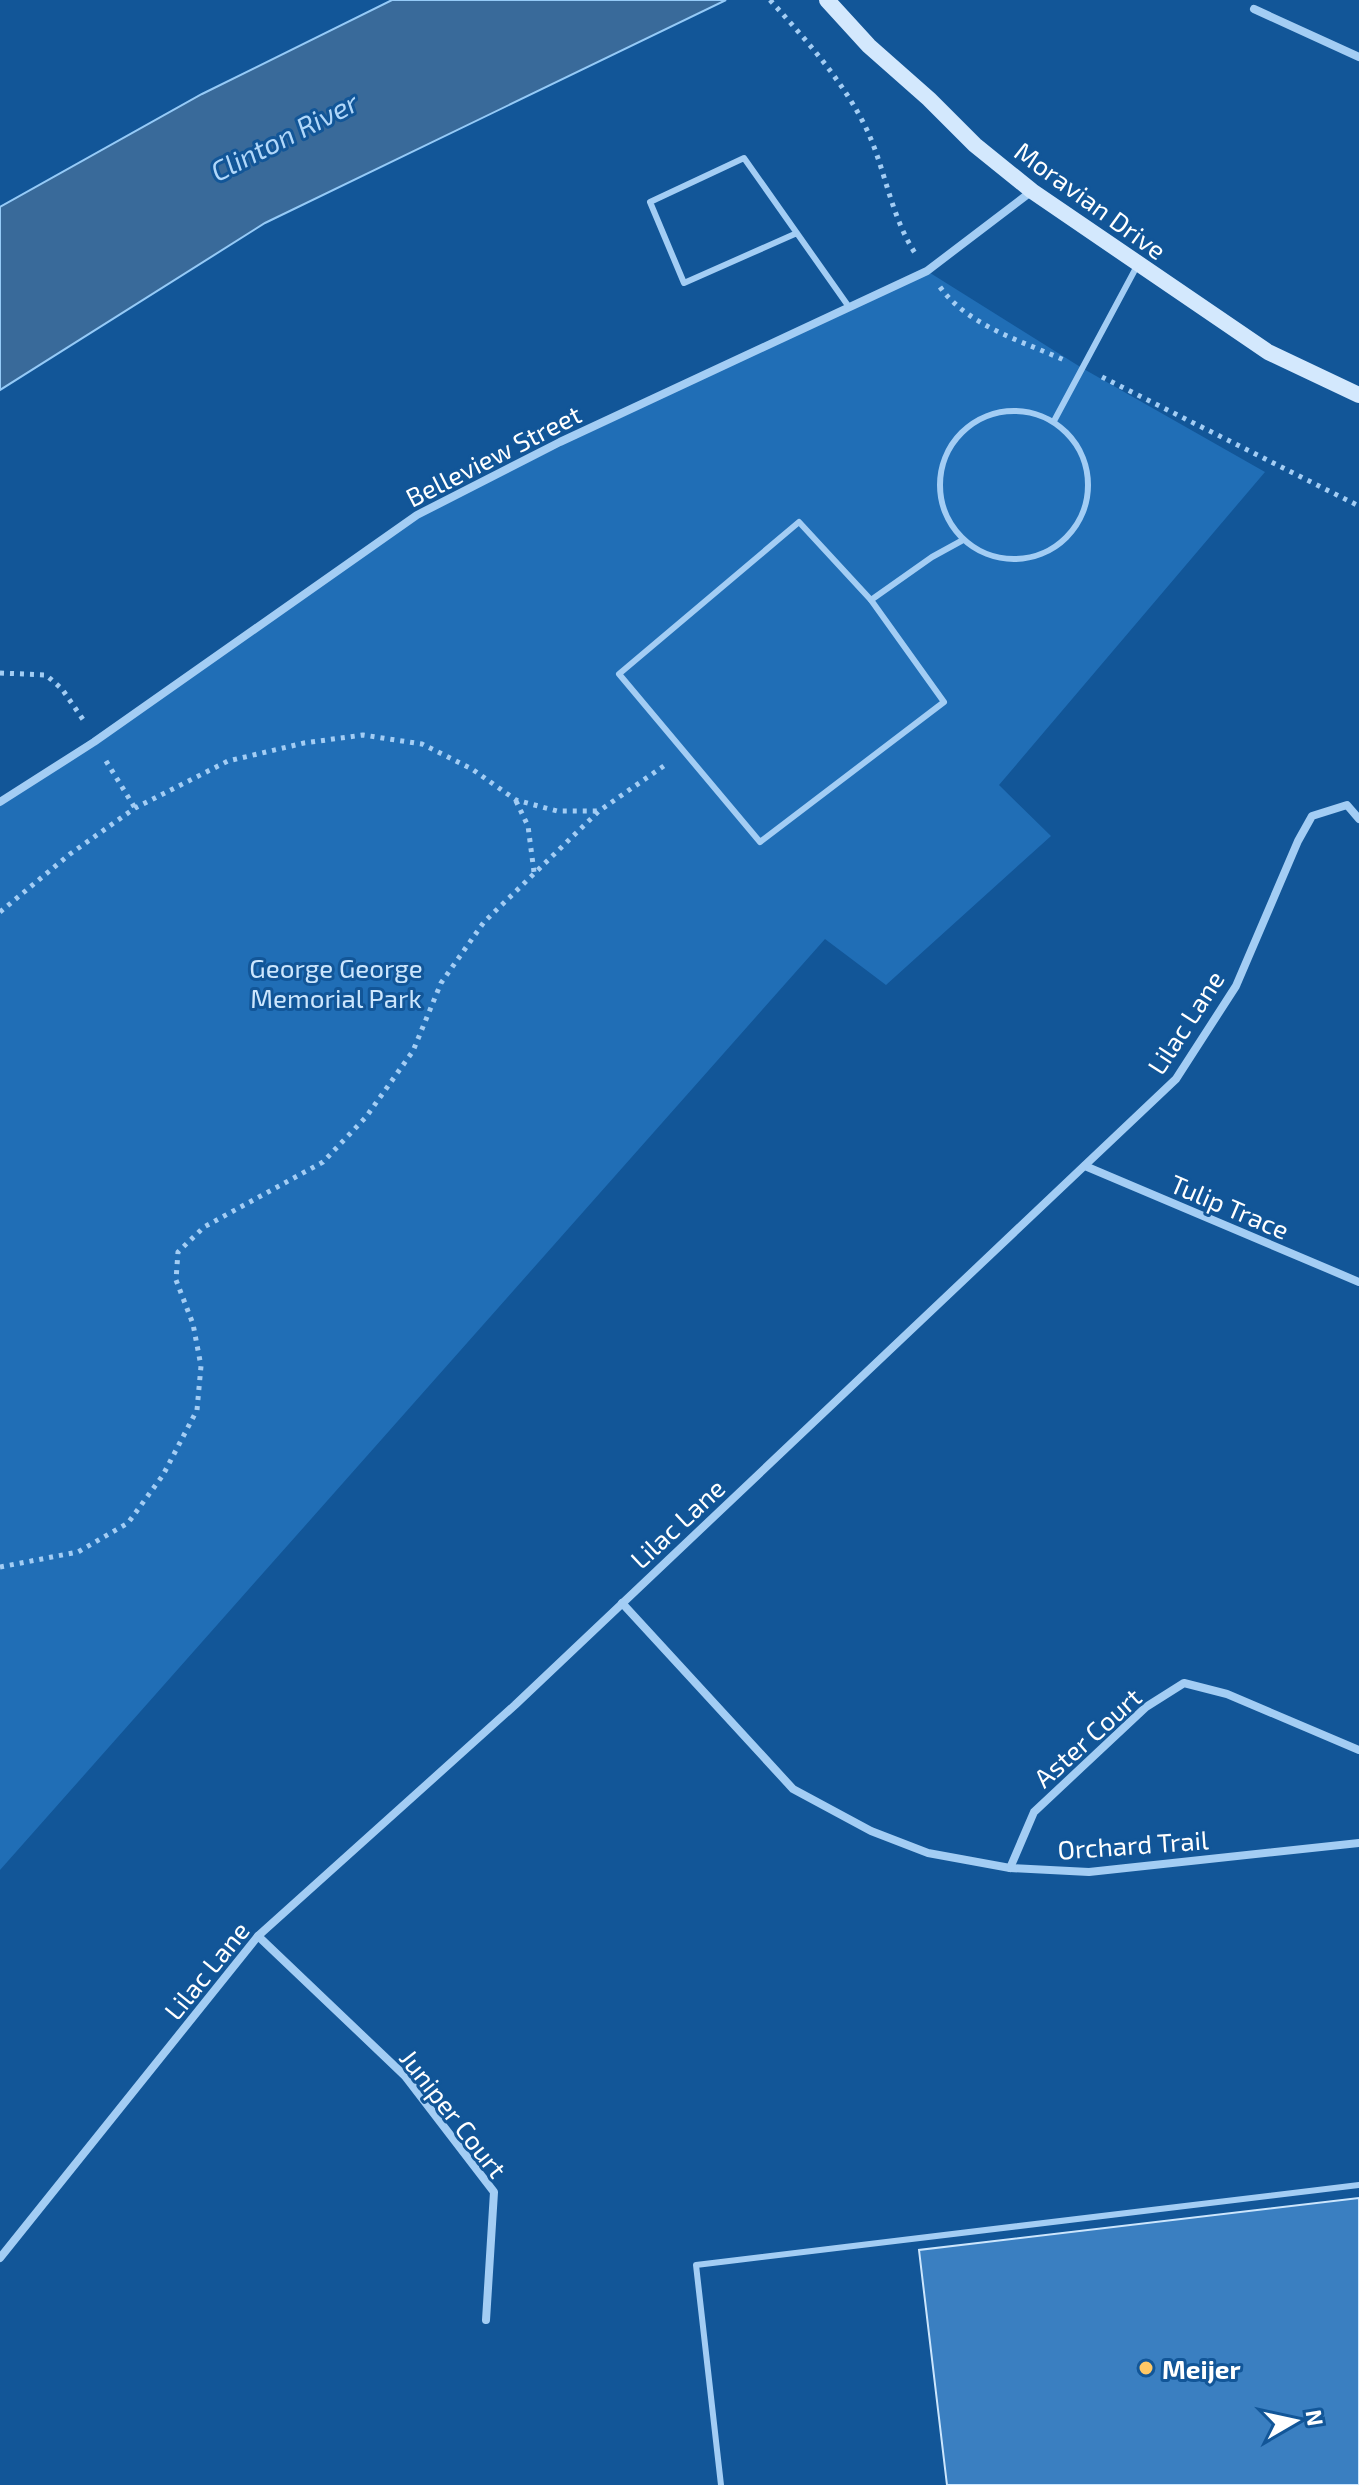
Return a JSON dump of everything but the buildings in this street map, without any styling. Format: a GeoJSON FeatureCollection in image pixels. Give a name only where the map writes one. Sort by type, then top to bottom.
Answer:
{"type":"FeatureCollection","features":[{"type":"Feature","properties":{"kind":"street","name":"Moravian Drive"},"geometry":{"type":"LineString","coordinates":[[827,0],[869,46],[975,145],[1032,191],[1268,352],[1359,395]]}},
{"type":"Feature","properties":{"kind":"street"},"geometry":{"type":"LineString","coordinates":[[1254,9],[1359,57]]}},
{"type":"Feature","properties":{"kind":"street","name":"Belleview Street"},"geometry":{"type":"LineString","coordinates":[[0,802],[94,742],[417,515],[560,442],[927,271],[1032,191]]}},
{"type":"Feature","properties":{"kind":"street","name":"Lilac Lane"},"geometry":{"type":"LineString","coordinates":[[0,2258],[258,1936],[515,1705],[1176,1079],[1236,986],[1298,841],[1312,816],[1347,805],[1359,819]]}},
{"type":"Feature","properties":{"kind":"street","name":"Tulip Trace"},"geometry":{"type":"LineString","coordinates":[[1085,1166],[1359,1282]]}},
{"type":"Feature","properties":{"kind":"street","name":"Orchard Trail"},"geometry":{"type":"LineString","coordinates":[[622,1603],[793,1789],[871,1831],[928,1853],[1010,1868],[1089,1872],[1359,1843]]}},
{"type":"Feature","properties":{"kind":"street","name":"Aster Court"},"geometry":{"type":"LineString","coordinates":[[1010,1868],[1034,1812],[1146,1707],[1184,1683],[1227,1694],[1359,1750]]}},
{"type":"Feature","properties":{"kind":"street","name":"Juniper Court"},"geometry":{"type":"LineString","coordinates":[[258,1936],[405,2076],[494,2192],[486,2320]]}},
{"type":"Feature","properties":{"kind":"lane"},"geometry":{"type":"LineString","coordinates":[[797,233],[684,283],[650,202],[744,158],[797,233],[849,307]]}},
{"type":"Feature","properties":{"kind":"lane"},"geometry":{"type":"LineString","coordinates":[[1054,421],[1138,264]]}},
{"type":"Feature","properties":{"kind":"lane"},"geometry":{"type":"LineString","coordinates":[[1007,410],[1031,412],[1054,421],[1072,438],[1085,459],[1089,484],[1086,509],[1074,531],[1056,548],[1033,558],[1008,560],[984,554],[963,540],[949,521],[940,498],[940,473],[949,450],[963,431],[983,417],[1007,410]]}},
{"type":"Feature","properties":{"kind":"lane"},"geometry":{"type":"LineString","coordinates":[[799,522],[871,600],[944,702],[760,842],[684,752],[619,674],[799,522]]}},
{"type":"Feature","properties":{"kind":"lane"},"geometry":{"type":"LineString","coordinates":[[871,600],[932,557],[963,540]]}},
{"type":"Feature","properties":{"kind":"lane"},"geometry":{"type":"LineString","coordinates":[[721,2485],[696,2265],[1359,2185]]}},
{"type":"Feature","properties":{"kind":"path"},"geometry":{"type":"LineString","coordinates":[[770,0],[826,62],[864,124],[901,231],[948,299],[986,326],[1082,368],[1359,506]]}},
{"type":"Feature","properties":{"kind":"path"},"geometry":{"type":"LineString","coordinates":[[0,673],[46,675],[69,698],[83,718],[94,742],[135,808]]}},
{"type":"Feature","properties":{"kind":"path"},"geometry":{"type":"LineString","coordinates":[[0,912],[70,854],[135,808],[228,761],[304,743],[363,735],[422,744],[472,769],[516,800],[557,811],[599,811]]}},
{"type":"Feature","properties":{"kind":"path"},"geometry":{"type":"LineString","coordinates":[[0,1567],[78,1552],[128,1523],[163,1475],[197,1410],[201,1366],[193,1324],[176,1280],[178,1252],[204,1227],[323,1162],[355,1128],[413,1051],[441,983],[484,922],[599,811],[684,752]]}},
{"type":"Feature","properties":{"kind":"path"},"geometry":{"type":"LineString","coordinates":[[516,800],[528,826],[534,872]]}},
{"type":"Feature","properties":{"kind":"green space","name":"George George Memorial Park"},"geometry":{"type":"Polygon","coordinates":[[[927,271],[1082,368],[1265,472],[999,785],[1051,836],[886,985],[825,939],[0,1870],[0,802],[417,515],[927,271]]]}},
{"type":"Feature","properties":{"kind":"water","name":"Clinton River"},"geometry":{"type":"Polygon","coordinates":[[[392,0],[726,0],[265,223],[0,390],[0,207],[202,94],[392,0]]]}},
{"type":"Feature","properties":{"kind":"place","name":"Meijer"},"geometry":{"type":"Point","coordinates":[1146,2368]}}]}
